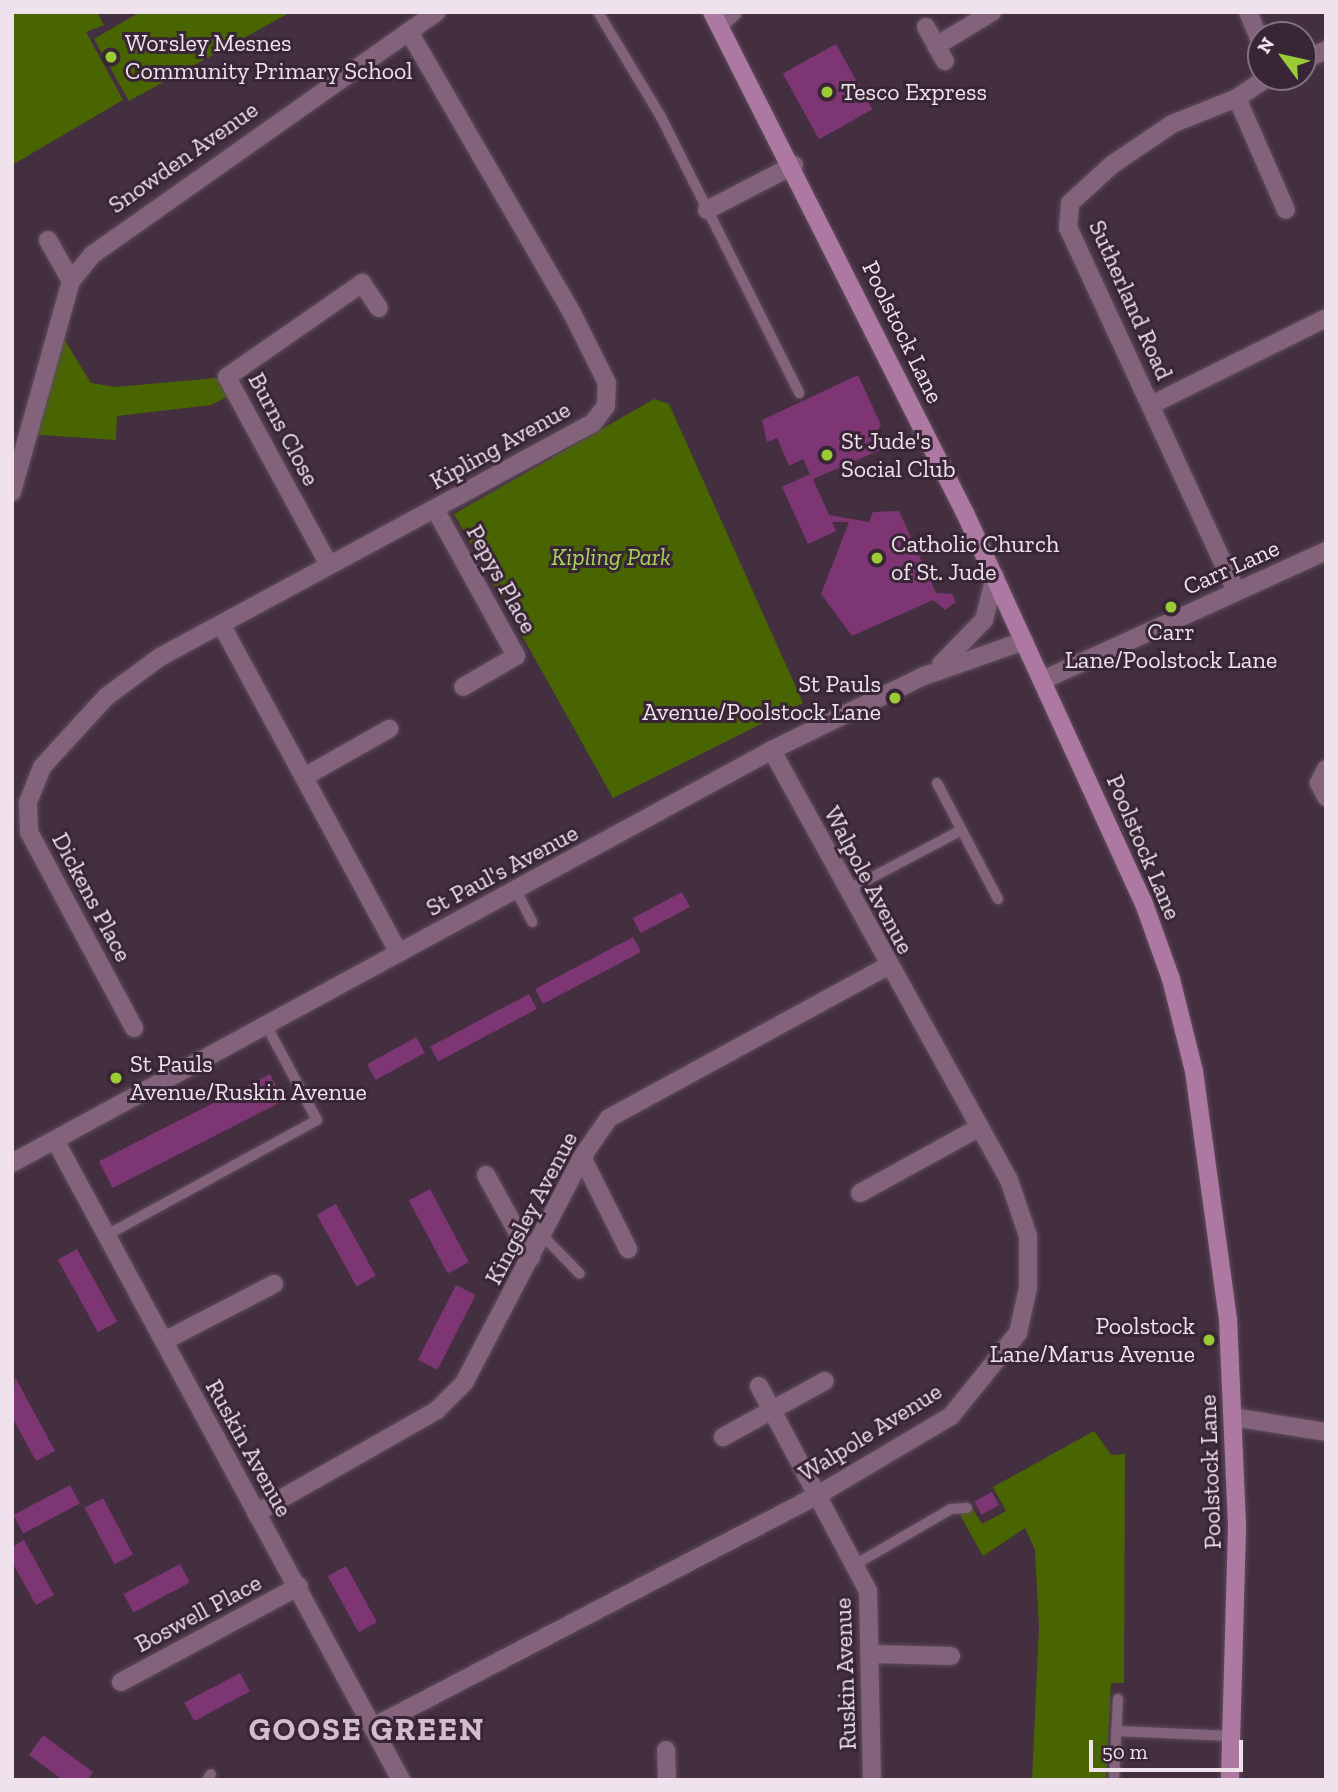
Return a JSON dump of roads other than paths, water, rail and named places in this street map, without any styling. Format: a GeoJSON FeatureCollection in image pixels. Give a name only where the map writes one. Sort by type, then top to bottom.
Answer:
{"type":"FeatureCollection","features":[{"type":"Feature","properties":{"kind":"main road","name":"Poolstock Lane"},"geometry":{"type":"LineString","coordinates":[[715,19],[794,165],[995,576],[1143,901],[1171,979],[1194,1071],[1217,1213],[1233,1416],[1230,1780]]}},
{"type":"Feature","properties":{"kind":"street","name":"Snowden Avenue"},"geometry":{"type":"LineString","coordinates":[[12,492],[71,281],[121,229],[436,12]]}},
{"type":"Feature","properties":{"kind":"street"},"geometry":{"type":"LineString","coordinates":[[715,19],[733,12]]}},
{"type":"Feature","properties":{"kind":"street"},"geometry":{"type":"LineString","coordinates":[[926,27],[941,53],[992,12]]}},
{"type":"Feature","properties":{"kind":"street","name":"Kipling Avenue"},"geometry":{"type":"LineString","coordinates":[[221,624],[593,422],[609,395],[572,313],[409,33]]}},
{"type":"Feature","properties":{"kind":"street","name":"Sutherland Road"},"geometry":{"type":"LineString","coordinates":[[1237,591],[1068,228],[1070,203],[1172,124],[1237,98],[1247,91]]}},
{"type":"Feature","properties":{"kind":"street"},"geometry":{"type":"LineString","coordinates":[[1237,98],[1286,210]]}},
{"type":"Feature","properties":{"kind":"street"},"geometry":{"type":"LineString","coordinates":[[707,210],[794,165]]}},
{"type":"Feature","properties":{"kind":"street"},"geometry":{"type":"LineString","coordinates":[[48,240],[71,281]]}},
{"type":"Feature","properties":{"kind":"street","name":"Burns Close"},"geometry":{"type":"LineString","coordinates":[[329,565],[227,377],[362,282],[379,308]]}},
{"type":"Feature","properties":{"kind":"street"},"geometry":{"type":"LineString","coordinates":[[1151,405],[1326,318]]}},
{"type":"Feature","properties":{"kind":"street","name":"Pepys Place"},"geometry":{"type":"LineString","coordinates":[[435,509],[516,656],[463,688]]}},
{"type":"Feature","properties":{"kind":"street","name":"Carr Lane"},"geometry":{"type":"LineString","coordinates":[[1043,680],[1326,551]]}},
{"type":"Feature","properties":{"kind":"street"},"geometry":{"type":"LineString","coordinates":[[924,676],[970,640],[991,605],[995,576]]}},
{"type":"Feature","properties":{"kind":"street"},"geometry":{"type":"LineString","coordinates":[[221,624],[399,953]]}},
{"type":"Feature","properties":{"kind":"street","name":"Dickens Place"},"geometry":{"type":"LineString","coordinates":[[134,1028],[29,832],[28,802],[42,767],[106,697],[221,624]]}},
{"type":"Feature","properties":{"kind":"street","name":"St Paul's Avenue"},"geometry":{"type":"LineString","coordinates":[[12,1163],[772,750],[924,676],[1024,641]]}},
{"type":"Feature","properties":{"kind":"street"},"geometry":{"type":"LineString","coordinates":[[304,777],[388,729]]}},
{"type":"Feature","properties":{"kind":"street","name":"Walpole Avenue"},"geometry":{"type":"LineString","coordinates":[[373,1727],[818,1495],[951,1416],[1018,1333],[1028,1288],[1028,1236],[1009,1180],[886,967],[848,890],[772,750]]}},
{"type":"Feature","properties":{"kind":"street"},"geometry":{"type":"LineString","coordinates":[[1326,769],[1320,783],[1326,797]]}},
{"type":"Feature","properties":{"kind":"street"},"geometry":{"type":"LineString","coordinates":[[12,814],[28,802]]}},
{"type":"Feature","properties":{"kind":"street","name":"Kingsley Avenue"},"geometry":{"type":"LineString","coordinates":[[256,1513],[437,1410],[464,1383],[582,1157],[609,1118],[886,967]]}},
{"type":"Feature","properties":{"kind":"street"},"geometry":{"type":"LineString","coordinates":[[860,1193],[978,1128]]}},
{"type":"Feature","properties":{"kind":"street","name":"Ruskin Avenue"},"geometry":{"type":"LineString","coordinates":[[55,1140],[256,1513],[299,1586],[401,1780]]}},
{"type":"Feature","properties":{"kind":"street"},"geometry":{"type":"LineString","coordinates":[[582,1157],[628,1249]]}},
{"type":"Feature","properties":{"kind":"street"},"geometry":{"type":"LineString","coordinates":[[486,1175],[531,1257]]}},
{"type":"Feature","properties":{"kind":"street"},"geometry":{"type":"LineString","coordinates":[[164,1341],[274,1284]]}},
{"type":"Feature","properties":{"kind":"street"},"geometry":{"type":"LineString","coordinates":[[723,1437],[825,1381]]}},
{"type":"Feature","properties":{"kind":"street","name":"Ruskin Avenue"},"geometry":{"type":"LineString","coordinates":[[759,1386],[868,1591],[873,1654],[872,1780]]}},
{"type":"Feature","properties":{"kind":"street"},"geometry":{"type":"LineString","coordinates":[[1233,1416],[1326,1432]]}},
{"type":"Feature","properties":{"kind":"street","name":"Boswell Place"},"geometry":{"type":"LineString","coordinates":[[121,1682],[299,1586]]}},
{"type":"Feature","properties":{"kind":"street"},"geometry":{"type":"LineString","coordinates":[[873,1654],[951,1656]]}},
{"type":"Feature","properties":{"kind":"street"},"geometry":{"type":"LineString","coordinates":[[666,1749],[667,1780]]}},
{"type":"Feature","properties":{"kind":"lane"},"geometry":{"type":"LineString","coordinates":[[598,12],[707,210],[799,393]]}},
{"type":"Feature","properties":{"kind":"lane"},"geometry":{"type":"LineString","coordinates":[[937,783],[998,899]]}},
{"type":"Feature","properties":{"kind":"lane"},"geometry":{"type":"LineString","coordinates":[[848,890],[960,831]]}},
{"type":"Feature","properties":{"kind":"lane"},"geometry":{"type":"LineString","coordinates":[[516,890],[532,922]]}},
{"type":"Feature","properties":{"kind":"lane"},"geometry":{"type":"LineString","coordinates":[[107,1235],[317,1120],[266,1025]]}},
{"type":"Feature","properties":{"kind":"lane"},"geometry":{"type":"LineString","coordinates":[[542,1235],[580,1274]]}},
{"type":"Feature","properties":{"kind":"lane"},"geometry":{"type":"LineString","coordinates":[[856,1564],[951,1509],[967,1508]]}},
{"type":"Feature","properties":{"kind":"lane"},"geometry":{"type":"LineString","coordinates":[[1114,1780],[1118,1699]]}},
{"type":"Feature","properties":{"kind":"lane"},"geometry":{"type":"LineString","coordinates":[[1116,1731],[1232,1736]]}},
{"type":"Feature","properties":{"kind":"place","name":"Worsley Mesnes Community Primary School"},"geometry":{"type":"Point","coordinates":[111,57]}},
{"type":"Feature","properties":{"kind":"place","name":"Tesco Express"},"geometry":{"type":"Point","coordinates":[827,92]}},
{"type":"Feature","properties":{"kind":"place","name":"St Jude's Social Club"},"geometry":{"type":"Point","coordinates":[827,455]}},
{"type":"Feature","properties":{"kind":"place","name":"Catholic Church of St. Jude"},"geometry":{"type":"Point","coordinates":[877,558]}},
{"type":"Feature","properties":{"kind":"place","name":"Carr Lane/Poolstock Lane"},"geometry":{"type":"Point","coordinates":[1171,607]}},
{"type":"Feature","properties":{"kind":"place","name":"St Pauls Avenue/Poolstock Lane"},"geometry":{"type":"Point","coordinates":[895,698]}},
{"type":"Feature","properties":{"kind":"place","name":"St Pauls Avenue/Ruskin Avenue"},"geometry":{"type":"Point","coordinates":[116,1078]}},
{"type":"Feature","properties":{"kind":"place","name":"Poolstock Lane/Marus Avenue"},"geometry":{"type":"Point","coordinates":[1209,1340]}},
{"type":"Feature","properties":{"kind":"district","name":"GOOSE GREEN"},"geometry":{"type":"Point","coordinates":[367,1729]}},
{"type":"Feature","properties":{"kind":"park label","name":"Kipling Park"},"geometry":{"type":"Point","coordinates":[611,557]}}]}
